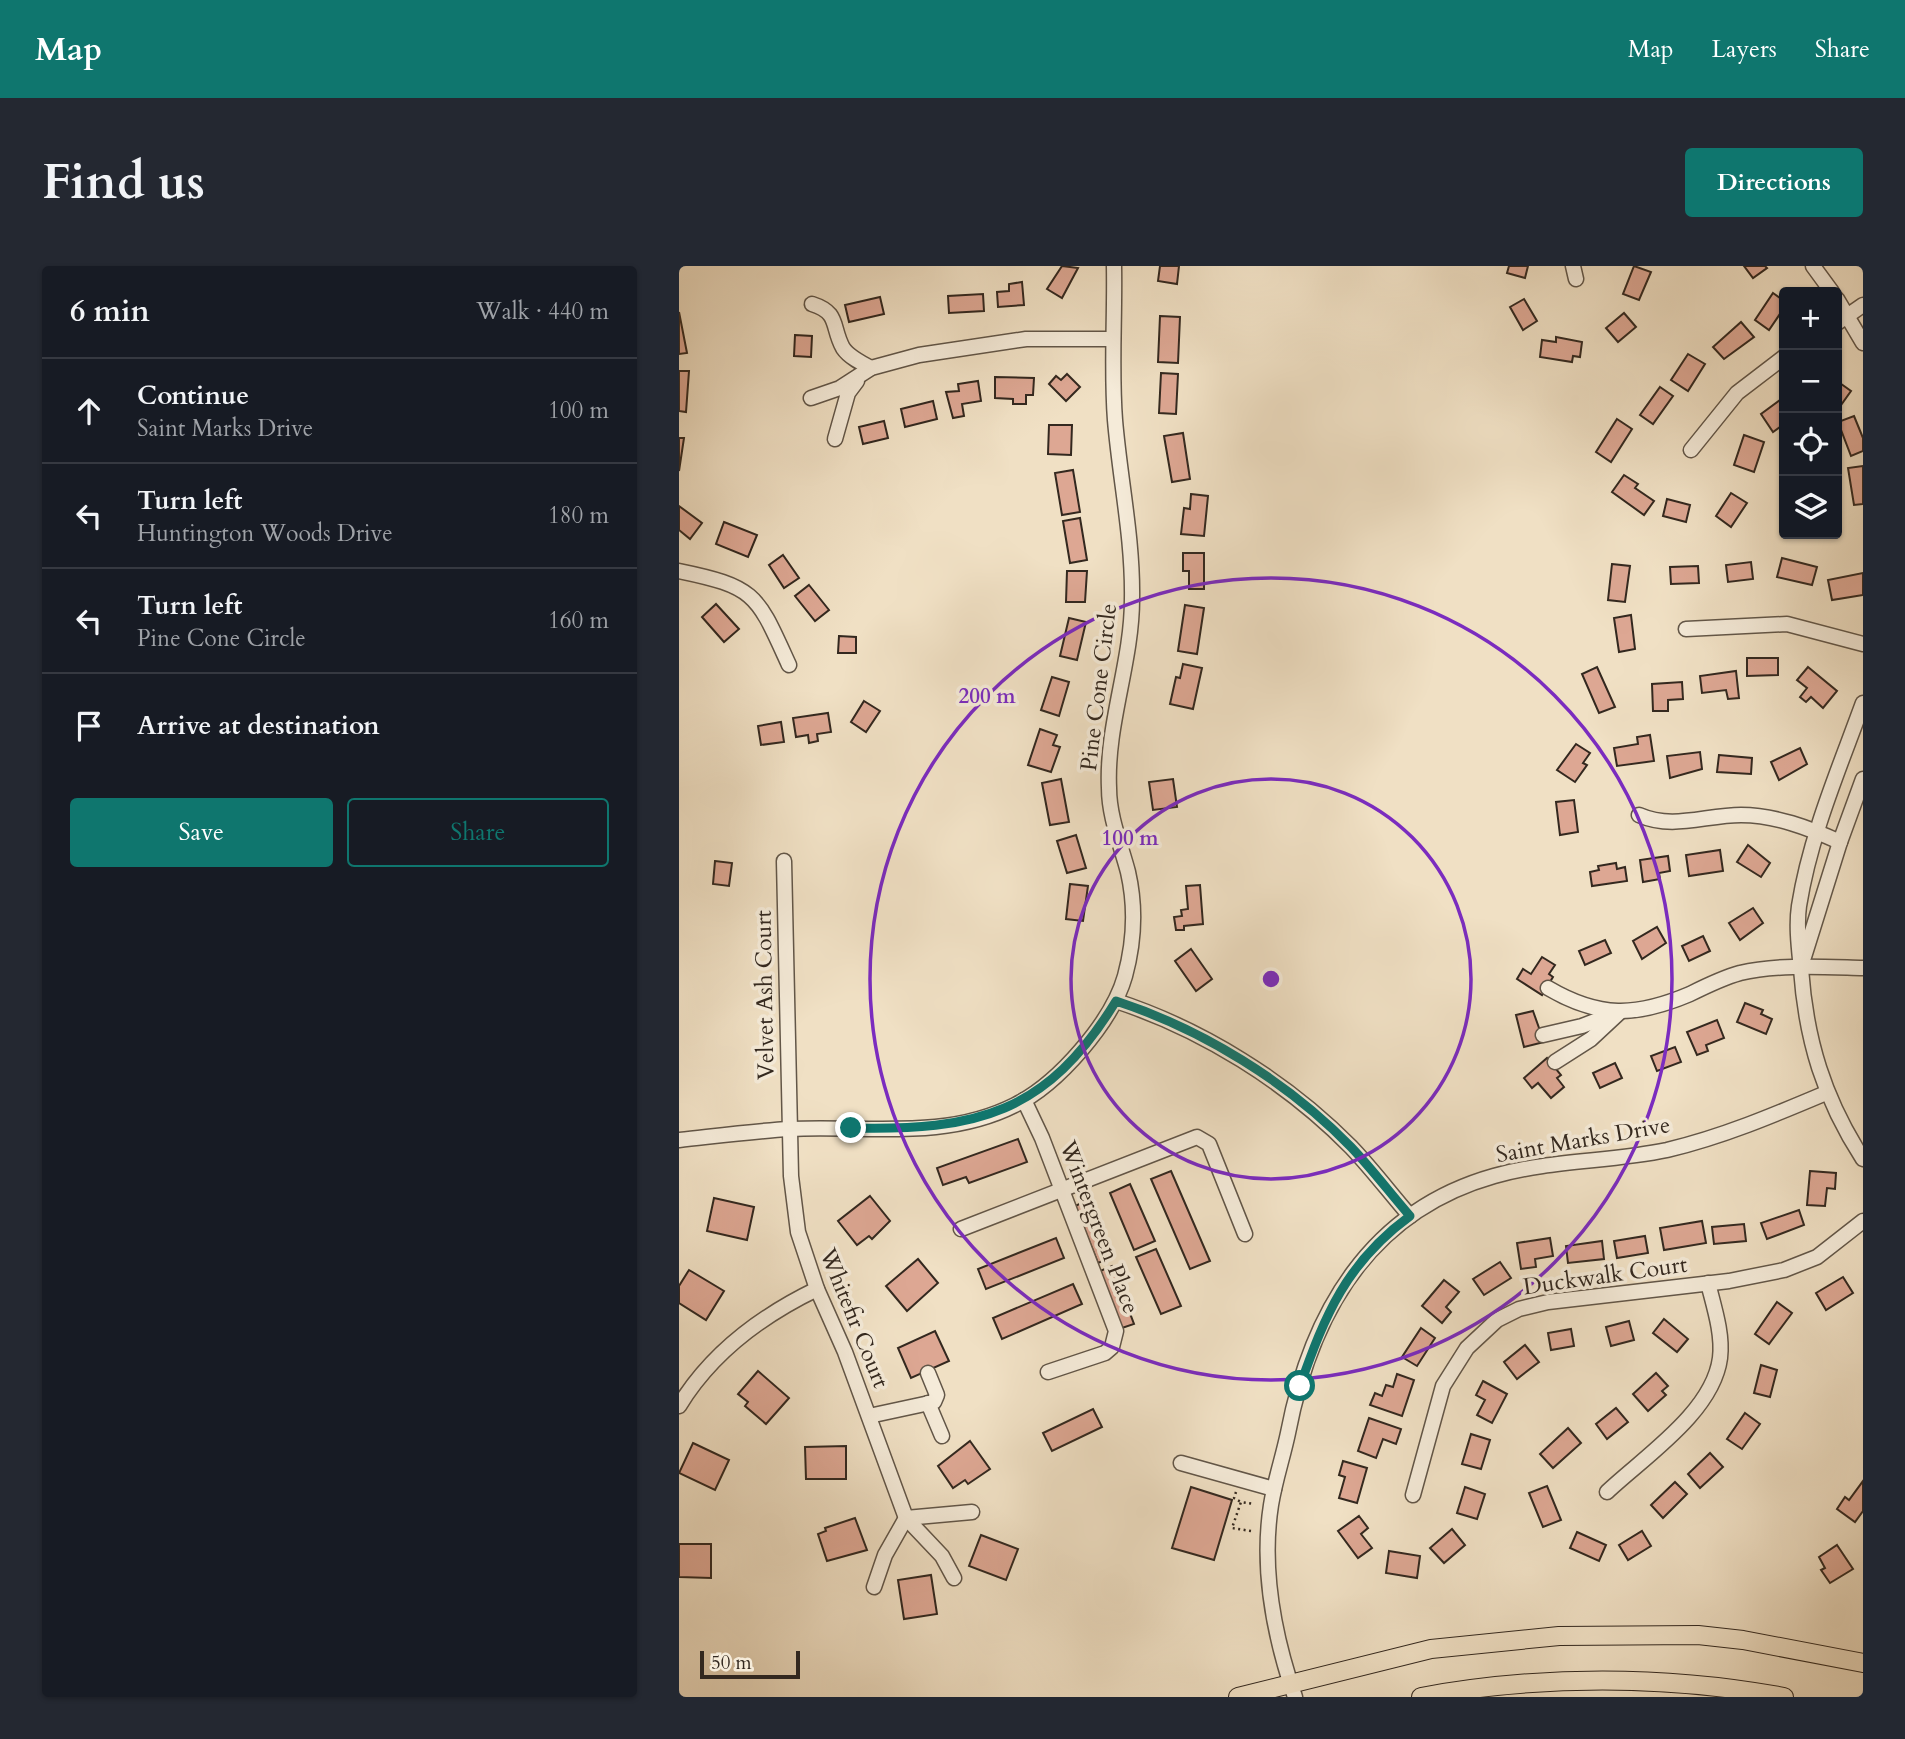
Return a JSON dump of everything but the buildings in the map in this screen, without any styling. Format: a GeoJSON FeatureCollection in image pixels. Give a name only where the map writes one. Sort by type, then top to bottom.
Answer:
{"type":"FeatureCollection","features":[{"type":"Feature","properties":{"kind":"main road"},"geometry":{"type":"LineString","coordinates":[[1238,1697],[1293,1691],[1431,1649],[1559,1636],[1698,1635],[1744,1640],[1863,1663]]}},
{"type":"Feature","properties":{"kind":"main road"},"geometry":{"type":"LineString","coordinates":[[1420,1697],[1542,1682],[1616,1681],[1721,1687],[1784,1697]]}},
{"type":"Feature","properties":{"kind":"street","name":"Pine Cone Circle"},"geometry":{"type":"LineString","coordinates":[[679,1140],[790,1129],[933,1128],[973,1120],[1024,1100],[1066,1065],[1116,1001],[1129,956],[1133,911],[1128,871],[1110,801],[1109,765],[1126,670],[1132,599],[1130,534],[1115,422],[1114,266]]}},
{"type":"Feature","properties":{"kind":"street"},"geometry":{"type":"LineString","coordinates":[[1813,266],[1828,287]]}},
{"type":"Feature","properties":{"kind":"street"},"geometry":{"type":"LineString","coordinates":[[813,304],[826,308],[832,314],[843,348],[871,368]]}},
{"type":"Feature","properties":{"kind":"street"},"geometry":{"type":"LineString","coordinates":[[1863,305],[1842,319],[1863,343]]}},
{"type":"Feature","properties":{"kind":"street"},"geometry":{"type":"LineString","coordinates":[[811,398],[840,388],[871,368],[919,355],[994,342],[1058,338],[1113,339]]}},
{"type":"Feature","properties":{"kind":"street"},"geometry":{"type":"LineString","coordinates":[[1691,450],[1737,393],[1779,362]]}},
{"type":"Feature","properties":{"kind":"street"},"geometry":{"type":"LineString","coordinates":[[835,439],[851,388],[871,368]]}},
{"type":"Feature","properties":{"kind":"street"},"geometry":{"type":"LineString","coordinates":[[679,571],[731,583],[754,597],[770,621],[789,665]]}},
{"type":"Feature","properties":{"kind":"street"},"geometry":{"type":"LineString","coordinates":[[1686,629],[1787,624],[1863,644]]}},
{"type":"Feature","properties":{"kind":"street"},"geometry":{"type":"LineString","coordinates":[[1863,703],[1816,832],[1799,908],[1801,968],[1808,1032],[1826,1093],[1863,1159]]}},
{"type":"Feature","properties":{"kind":"street"},"geometry":{"type":"LineString","coordinates":[[1801,968],[1840,842],[1863,779]]}},
{"type":"Feature","properties":{"kind":"street"},"geometry":{"type":"LineString","coordinates":[[1639,815],[1655,822],[1672,823],[1728,816],[1760,817],[1816,832],[1840,842]]}},
{"type":"Feature","properties":{"kind":"street","name":"Velvet Ash Court"},"geometry":{"type":"LineString","coordinates":[[784,861],[790,1129]]}},
{"type":"Feature","properties":{"kind":"street"},"geometry":{"type":"LineString","coordinates":[[1548,988],[1583,1006],[1633,1012],[1662,1006],[1741,973],[1801,968],[1863,968]]}},
{"type":"Feature","properties":{"kind":"street"},"geometry":{"type":"LineString","coordinates":[[1116,1001],[1140,1009],[1208,1041],[1287,1091],[1351,1148],[1410,1216]]}},
{"type":"Feature","properties":{"kind":"street"},"geometry":{"type":"LineString","coordinates":[[1543,1035],[1582,1026],[1620,1012]]}},
{"type":"Feature","properties":{"kind":"street"},"geometry":{"type":"LineString","coordinates":[[1555,1062],[1591,1039],[1620,1012]]}},
{"type":"Feature","properties":{"kind":"street","name":"Saint Marks Drive"},"geometry":{"type":"LineString","coordinates":[[1293,1691],[1277,1629],[1267,1568],[1274,1489],[1300,1386],[1331,1306],[1343,1284],[1375,1244],[1410,1216],[1444,1197],[1494,1176],[1667,1149],[1730,1132],[1826,1093]]}},
{"type":"Feature","properties":{"kind":"street","name":"Wintergreen Place"},"geometry":{"type":"LineString","coordinates":[[1024,1100],[1062,1189],[1116,1337],[1112,1347],[1105,1353],[1048,1371]]}},
{"type":"Feature","properties":{"kind":"street","name":"Whitefir Court"},"geometry":{"type":"LineString","coordinates":[[790,1129],[794,1213],[817,1289],[837,1331],[906,1518]]}},
{"type":"Feature","properties":{"kind":"street"},"geometry":{"type":"LineString","coordinates":[[961,1229],[1197,1137],[1209,1144],[1245,1234]]}},
{"type":"Feature","properties":{"kind":"street","name":"Duckwalk Court"},"geometry":{"type":"LineString","coordinates":[[1413,1495],[1443,1386],[1467,1348],[1497,1320],[1519,1309],[1548,1302],[1755,1277],[1803,1263],[1831,1247],[1863,1221]]}},
{"type":"Feature","properties":{"kind":"street"},"geometry":{"type":"LineString","coordinates":[[1607,1492],[1691,1415],[1708,1392],[1717,1372],[1720,1349],[1709,1283]]}},
{"type":"Feature","properties":{"kind":"street"},"geometry":{"type":"LineString","coordinates":[[679,1406],[704,1373],[740,1335],[774,1310],[817,1289]]}},
{"type":"Feature","properties":{"kind":"street"},"geometry":{"type":"LineString","coordinates":[[869,1416],[934,1402],[937,1395],[928,1373]]}},
{"type":"Feature","properties":{"kind":"street"},"geometry":{"type":"LineString","coordinates":[[928,1403],[942,1436]]}},
{"type":"Feature","properties":{"kind":"street"},"geometry":{"type":"LineString","coordinates":[[1181,1463],[1274,1489]]}},
{"type":"Feature","properties":{"kind":"street"},"geometry":{"type":"LineString","coordinates":[[906,1518],[972,1512]]}},
{"type":"Feature","properties":{"kind":"street"},"geometry":{"type":"LineString","coordinates":[[906,1518],[942,1556],[954,1578]]}},
{"type":"Feature","properties":{"kind":"street"},"geometry":{"type":"LineString","coordinates":[[874,1587],[885,1555],[906,1518]]}},
{"type":"Feature","properties":{"kind":"path"},"geometry":{"type":"LineString","coordinates":[[1234,1498],[1254,1504]]}},
{"type":"Feature","properties":{"kind":"path"},"geometry":{"type":"LineString","coordinates":[[1241,1502],[1232,1528],[1251,1531]]}},
{"type":"Feature","properties":{"kind":"route"},"geometry":{"type":"LineString","coordinates":[[851,1128],[933,1128],[973,1120],[1012,1107],[1041,1088],[1066,1065],[1116,1001],[1140,1009],[1208,1041],[1287,1091],[1317,1115],[1351,1148],[1410,1216],[1375,1244],[1343,1284],[1318,1332],[1300,1386]]}}]}
